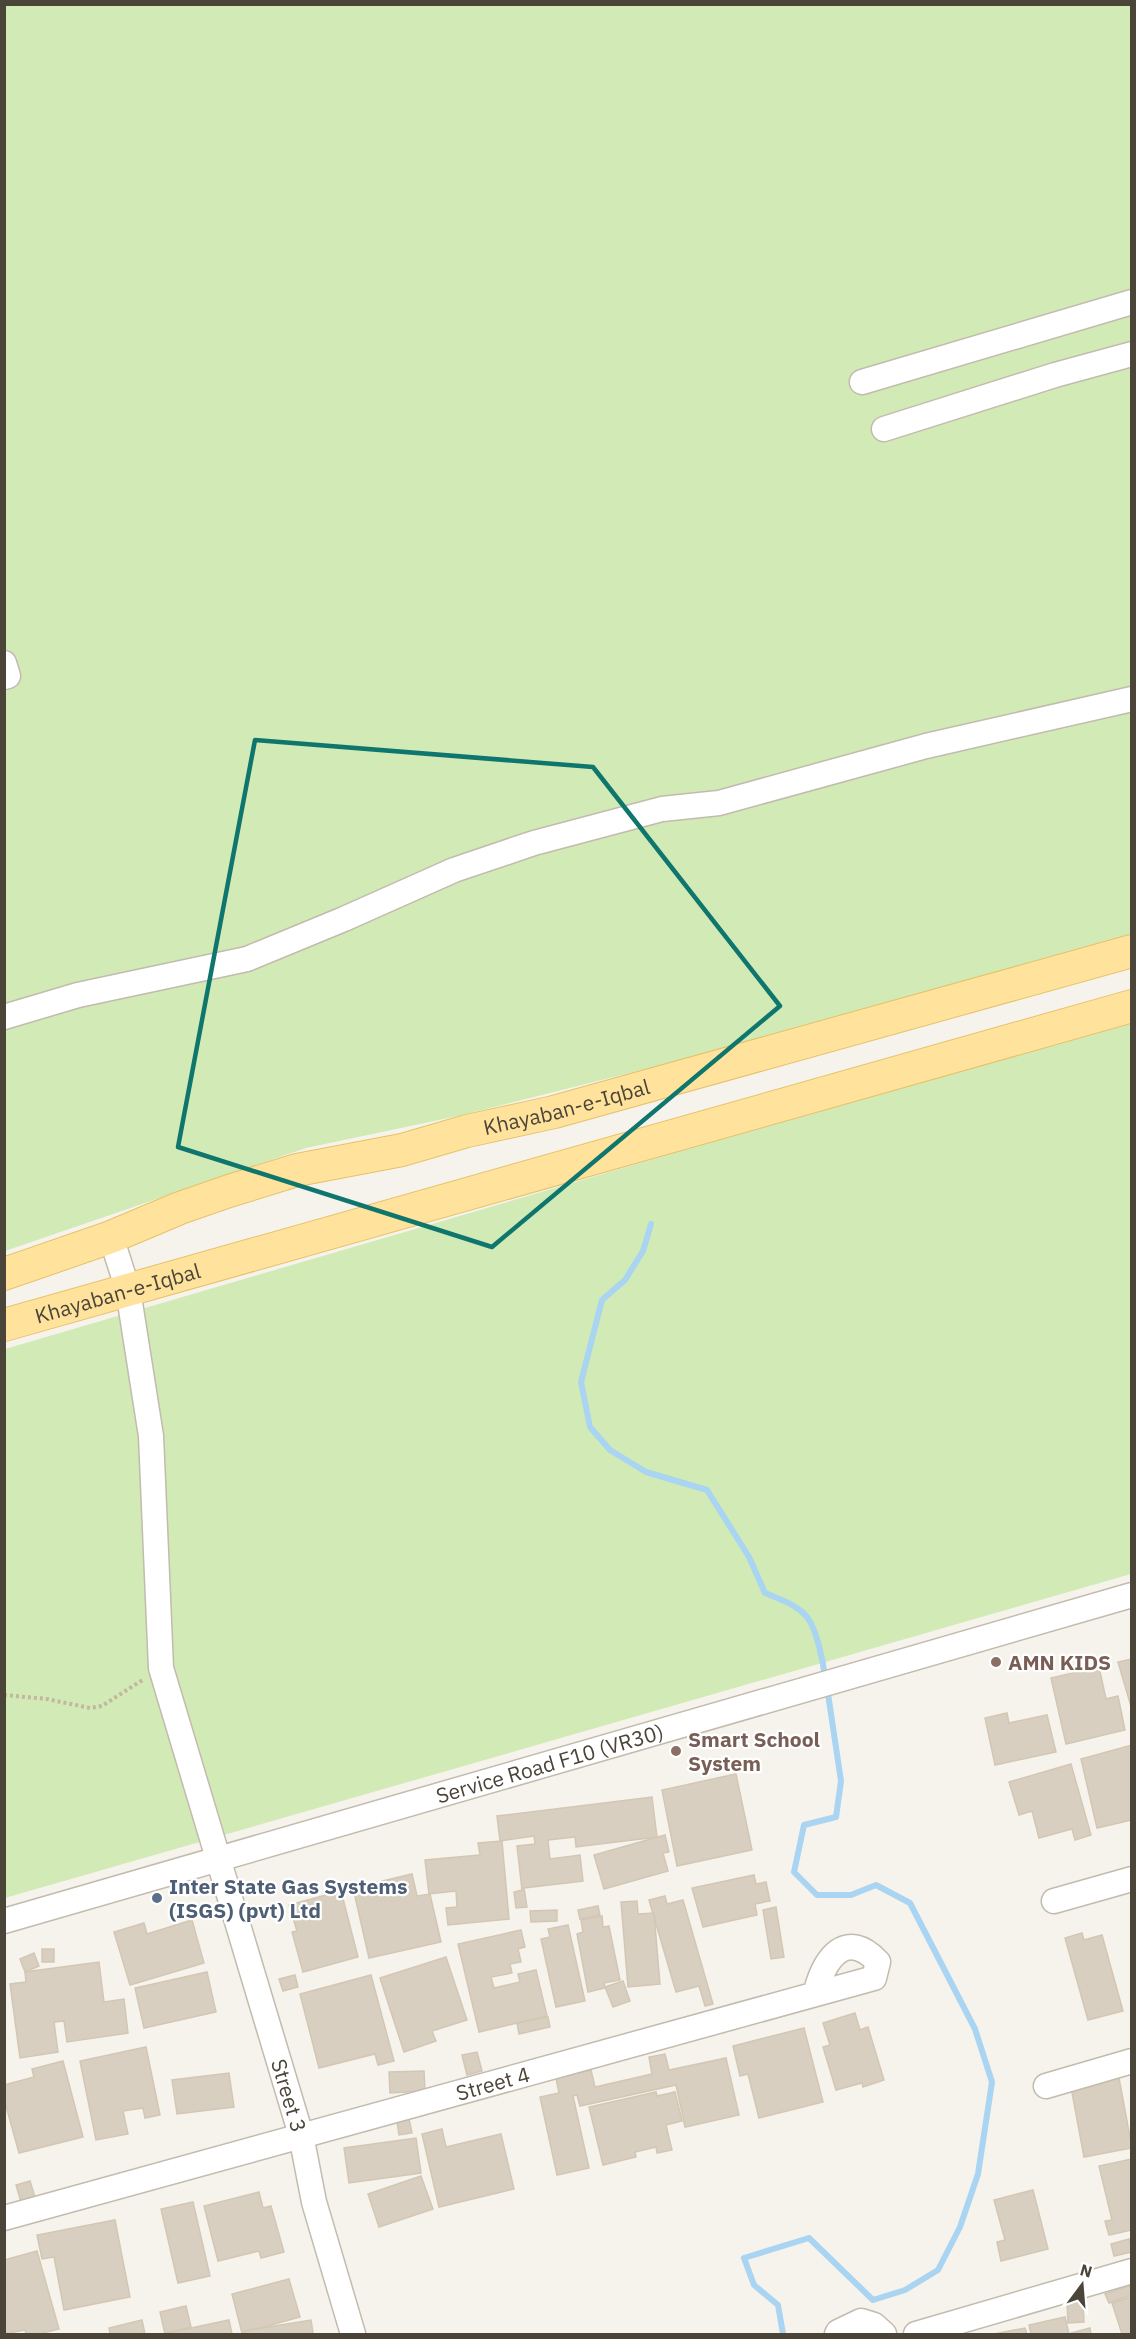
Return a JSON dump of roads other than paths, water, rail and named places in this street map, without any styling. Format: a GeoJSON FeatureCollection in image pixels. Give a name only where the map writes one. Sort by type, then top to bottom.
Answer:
{"type":"FeatureCollection","features":[{"type":"Feature","properties":{"kind":"main road","name":"Khayaban-e-Iqbal"},"geometry":{"type":"LineString","coordinates":[[4,1274],[111,1237],[180,1208],[297,1170],[402,1150],[467,1131],[555,1112],[1131,951]]}},
{"type":"Feature","properties":{"kind":"main road","name":"Khayaban-e-Iqbal"},"geometry":{"type":"LineString","coordinates":[[4,1325],[1131,1006]]}},
{"type":"Feature","properties":{"kind":"street"},"geometry":{"type":"LineString","coordinates":[[862,382],[1131,302]]}},
{"type":"Feature","properties":{"kind":"street"},"geometry":{"type":"LineString","coordinates":[[884,429],[1055,375],[1131,354]]}},
{"type":"Feature","properties":{"kind":"street"},"geometry":{"type":"LineString","coordinates":[[4,663],[8,676],[4,677]]}},
{"type":"Feature","properties":{"kind":"street"},"geometry":{"type":"LineString","coordinates":[[4,1017],[78,995],[248,959],[454,870],[534,843],[662,809],[719,803],[926,746],[1131,699]]}},
{"type":"Feature","properties":{"kind":"street","name":"Street 3"},"geometry":{"type":"LineString","coordinates":[[111,1237],[128,1290],[151,1436],[161,1668],[301,2135],[314,2202],[352,2334]]}},
{"type":"Feature","properties":{"kind":"street","name":"Service Road F10 (VR30)"},"geometry":{"type":"LineString","coordinates":[[4,1921],[1131,1595]]}},
{"type":"Feature","properties":{"kind":"street"},"geometry":{"type":"LineString","coordinates":[[1054,1901],[1131,1880]]}},
{"type":"Feature","properties":{"kind":"street","name":"Street 4"},"geometry":{"type":"LineString","coordinates":[[4,2218],[874,1978],[878,1962],[869,1952],[859,1949],[850,1947],[837,1950],[822,1970],[816,1990]]}},
{"type":"Feature","properties":{"kind":"street"},"geometry":{"type":"LineString","coordinates":[[1046,2086],[1131,2061]]}},
{"type":"Feature","properties":{"kind":"street"},"geometry":{"type":"LineString","coordinates":[[916,2334],[1131,2271]]}},
{"type":"Feature","properties":{"kind":"street"},"geometry":{"type":"LineString","coordinates":[[837,2334],[861,2321],[874,2325],[884,2334]]}},
{"type":"Feature","properties":{"kind":"waterway"},"geometry":{"type":"LineString","coordinates":[[651,1224],[643,1251],[625,1280],[602,1300],[581,1382],[590,1427],[610,1450],[646,1472],[707,1490],[749,1557],[765,1593],[793,1606],[811,1623],[817,1637],[825,1677]]}},
{"type":"Feature","properties":{"kind":"waterway"},"geometry":{"type":"LineString","coordinates":[[783,2334],[778,2305],[754,2285],[744,2258],[809,2238],[873,2300],[905,2290],[938,2270],[960,2227],[978,2174],[992,2082],[975,2029],[910,1903],[876,1885],[851,1895],[817,1895],[794,1872],[804,1825],[836,1817],[841,1781],[827,1687]]}},
{"type":"Feature","properties":{"kind":"place","name":"AMN KIDS"},"geometry":{"type":"Point","coordinates":[996,1662]}},
{"type":"Feature","properties":{"kind":"place","name":"Smart School System"},"geometry":{"type":"Point","coordinates":[676,1751]}},
{"type":"Feature","properties":{"kind":"place","name":"Inter State Gas Systems (ISGS) (pvt) Ltd"},"geometry":{"type":"Point","coordinates":[157,1898]}}]}
